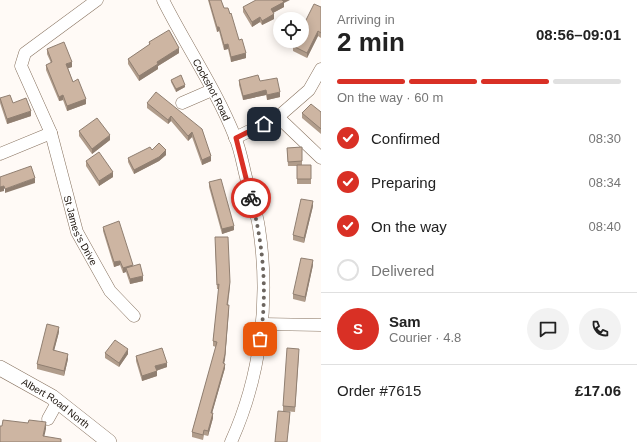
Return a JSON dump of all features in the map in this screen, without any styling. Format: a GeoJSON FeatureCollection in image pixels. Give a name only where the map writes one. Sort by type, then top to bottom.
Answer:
{"type":"FeatureCollection","features":[{"type":"Feature","properties":{"kind":"street","name":"St James's Drive"},"geometry":{"type":"LineString","coordinates":[[97,0],[25,53],[21,66],[51,133],[78,232],[110,291],[134,316]]}},
{"type":"Feature","properties":{"kind":"street","name":"Cockshot Road"},"geometry":{"type":"LineString","coordinates":[[163,0],[212,90],[236,138],[259,228],[264,292],[262,324],[252,383],[242,416],[231,442]]}},
{"type":"Feature","properties":{"kind":"street"},"geometry":{"type":"LineString","coordinates":[[236,138],[278,117],[309,90],[321,69]]}},
{"type":"Feature","properties":{"kind":"street"},"geometry":{"type":"LineString","coordinates":[[182,103],[212,90]]}},
{"type":"Feature","properties":{"kind":"street"},"geometry":{"type":"LineString","coordinates":[[278,117],[321,158]]}},
{"type":"Feature","properties":{"kind":"street"},"geometry":{"type":"LineString","coordinates":[[0,154],[51,133]]}},
{"type":"Feature","properties":{"kind":"street"},"geometry":{"type":"LineString","coordinates":[[262,324],[321,325]]}},
{"type":"Feature","properties":{"kind":"street","name":"Albert Road North"},"geometry":{"type":"LineString","coordinates":[[0,368],[58,400],[108,442]]}},
{"type":"Feature","properties":{"kind":"street"},"geometry":{"type":"LineString","coordinates":[[48,419],[58,400]]}},
{"type":"Feature","properties":{"kind":"building"},"geometry":{"type":"Polygon","coordinates":[[[209,0],[221,0],[224,8],[228,8],[230,14],[231,13],[239,40],[242,39],[246,53],[231,57],[228,44],[224,45],[219,27],[217,27],[209,0]]]}},
{"type":"Feature","properties":{"kind":"building"},"geometry":{"type":"Polygon","coordinates":[[[256,0],[282,0],[284,2],[271,9],[273,15],[262,21],[260,17],[252,22],[243,7],[256,0]]]}},
{"type":"Feature","properties":{"kind":"building"},"geometry":{"type":"Polygon","coordinates":[[[314,4],[321,7],[321,33],[318,31],[307,53],[297,48],[309,48],[309,14],[314,4]]]}},
{"type":"Feature","properties":{"kind":"building"},"geometry":{"type":"Polygon","coordinates":[[[169,30],[179,48],[139,76],[128,59],[150,44],[149,42],[169,30]]]}},
{"type":"Feature","properties":{"kind":"building"},"geometry":{"type":"Polygon","coordinates":[[[64,42],[72,62],[66,64],[73,82],[78,79],[86,99],[67,106],[63,95],[59,97],[46,65],[52,62],[47,49],[64,42]]]}},
{"type":"Feature","properties":{"kind":"building"},"geometry":{"type":"Polygon","coordinates":[[[181,75],[185,85],[176,89],[171,80],[181,75]]]}},
{"type":"Feature","properties":{"kind":"building"},"geometry":{"type":"Polygon","coordinates":[[[258,75],[260,81],[277,78],[280,92],[267,95],[266,90],[243,96],[239,80],[258,75]]]}},
{"type":"Feature","properties":{"kind":"building"},"geometry":{"type":"Polygon","coordinates":[[[156,92],[202,129],[211,156],[202,160],[192,132],[188,136],[171,116],[168,120],[147,103],[156,92]]]}},
{"type":"Feature","properties":{"kind":"building"},"geometry":{"type":"Polygon","coordinates":[[[10,95],[13,103],[26,98],[31,111],[7,119],[0,98],[10,95]]]}},
{"type":"Feature","properties":{"kind":"building"},"geometry":{"type":"Polygon","coordinates":[[[311,104],[321,112],[321,129],[302,113],[311,104]]]}},
{"type":"Feature","properties":{"kind":"building"},"geometry":{"type":"Polygon","coordinates":[[[97,118],[110,135],[92,149],[79,131],[97,118]]]}},
{"type":"Feature","properties":{"kind":"building"},"geometry":{"type":"Polygon","coordinates":[[[159,143],[166,150],[159,157],[134,170],[128,158],[150,147],[152,150],[159,143]]]}},
{"type":"Feature","properties":{"kind":"building"},"geometry":{"type":"Polygon","coordinates":[[[302,147],[302,161],[288,162],[287,148],[302,147]]]}},
{"type":"Feature","properties":{"kind":"building"},"geometry":{"type":"Polygon","coordinates":[[[99,152],[113,172],[99,181],[86,161],[99,152]]]}},
{"type":"Feature","properties":{"kind":"building"},"geometry":{"type":"Polygon","coordinates":[[[297,165],[311,165],[311,179],[297,179],[297,165]]]}},
{"type":"Feature","properties":{"kind":"building"},"geometry":{"type":"Polygon","coordinates":[[[31,166],[35,178],[5,189],[4,186],[0,187],[0,177],[31,166]]]}},
{"type":"Feature","properties":{"kind":"building"},"geometry":{"type":"Polygon","coordinates":[[[221,179],[234,226],[222,229],[209,182],[221,179]]]}},
{"type":"Feature","properties":{"kind":"building"},"geometry":{"type":"Polygon","coordinates":[[[301,199],[313,201],[304,238],[293,235],[301,199]]]}},
{"type":"Feature","properties":{"kind":"building"},"geometry":{"type":"Polygon","coordinates":[[[119,221],[133,265],[123,268],[120,261],[114,262],[103,227],[119,221]]]}},
{"type":"Feature","properties":{"kind":"building"},"geometry":{"type":"Polygon","coordinates":[[[215,237],[228,237],[230,282],[227,305],[229,305],[223,363],[225,364],[211,413],[213,413],[208,431],[204,430],[203,435],[192,432],[217,342],[213,341],[219,284],[217,285],[215,237]]]}},
{"type":"Feature","properties":{"kind":"building"},"geometry":{"type":"Polygon","coordinates":[[[301,258],[313,260],[305,297],[293,294],[301,258]]]}},
{"type":"Feature","properties":{"kind":"building"},"geometry":{"type":"Polygon","coordinates":[[[140,264],[143,276],[130,279],[126,268],[140,264]]]}},
{"type":"Feature","properties":{"kind":"building"},"geometry":{"type":"Polygon","coordinates":[[[47,324],[59,327],[53,350],[68,354],[64,371],[37,364],[47,324]]]}},
{"type":"Feature","properties":{"kind":"building"},"geometry":{"type":"Polygon","coordinates":[[[115,340],[128,349],[119,363],[105,353],[115,340]]]}},
{"type":"Feature","properties":{"kind":"building"},"geometry":{"type":"Polygon","coordinates":[[[162,348],[167,363],[155,366],[157,371],[142,376],[136,356],[162,348]]]}},
{"type":"Feature","properties":{"kind":"building"},"geometry":{"type":"Polygon","coordinates":[[[287,348],[299,349],[295,407],[283,406],[287,348]]]}},
{"type":"Feature","properties":{"kind":"building"},"geometry":{"type":"Polygon","coordinates":[[[278,411],[290,412],[287,442],[275,442],[278,411]]]}},
{"type":"Feature","properties":{"kind":"building"},"geometry":{"type":"Polygon","coordinates":[[[3,420],[28,423],[29,420],[46,422],[43,436],[61,439],[61,442],[0,442],[0,426],[2,426],[3,420]]]}},
{"type":"Feature","properties":{"kind":"way so far"},"geometry":{"type":"LineString","coordinates":[[251,198],[259,228],[264,292],[260,339]]}},
{"type":"Feature","properties":{"kind":"route"},"geometry":{"type":"LineString","coordinates":[[251,198],[236,138],[264,124]]}}]}
